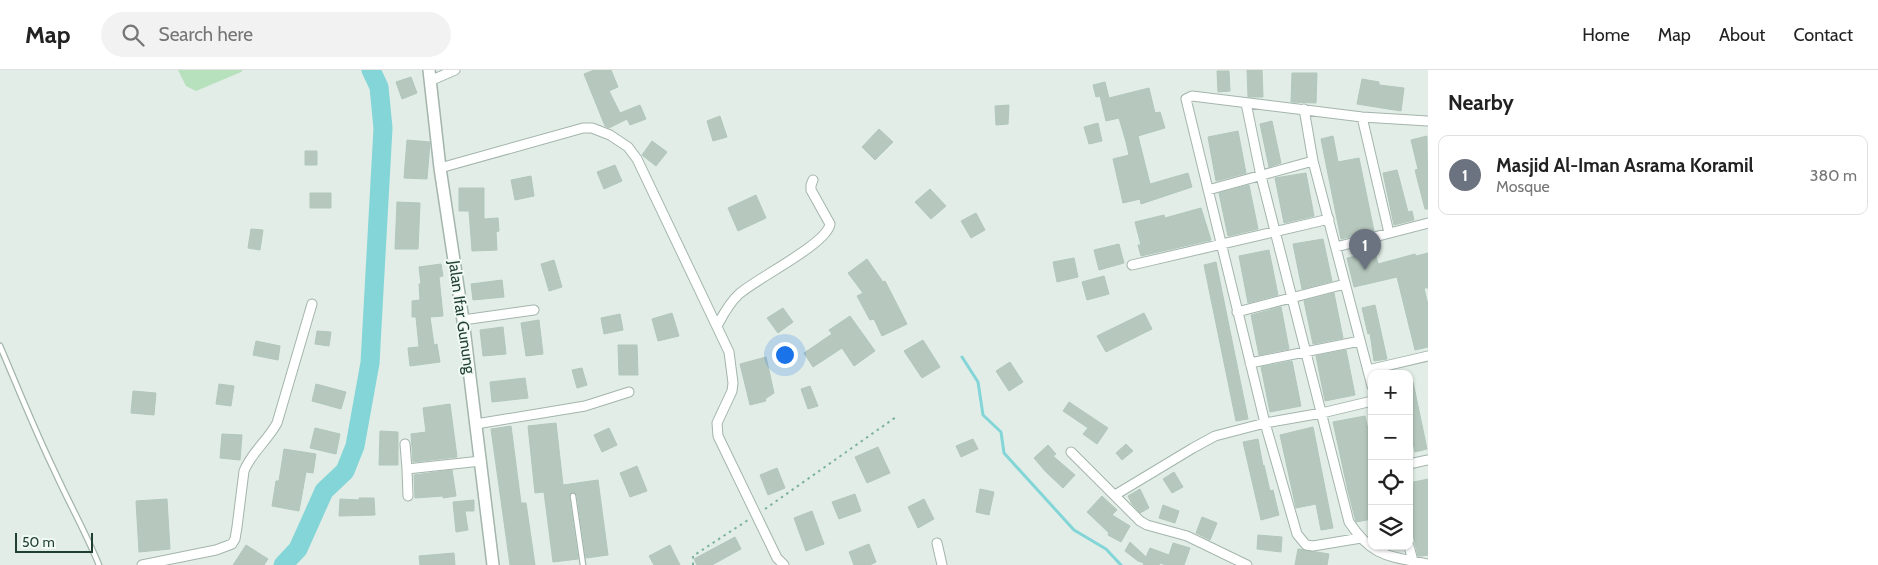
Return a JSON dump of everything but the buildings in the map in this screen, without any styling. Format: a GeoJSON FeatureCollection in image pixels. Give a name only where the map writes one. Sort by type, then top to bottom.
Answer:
{"type":"FeatureCollection","features":[{"type":"Feature","properties":{"kind":"street"},"geometry":{"type":"LineString","coordinates":[[430,75],[455,70]]}},
{"type":"Feature","properties":{"kind":"street","name":"Jalan Ifar Gunung"},"geometry":{"type":"LineString","coordinates":[[430,75],[440,168],[463,320],[493,565]]}},
{"type":"Feature","properties":{"kind":"street"},"geometry":{"type":"LineString","coordinates":[[1361,538],[1313,546],[1306,545],[1297,534],[1265,423],[1186,100],[1192,96],[1362,117],[1428,121]]}},
{"type":"Feature","properties":{"kind":"street"},"geometry":{"type":"LineString","coordinates":[[1246,103],[1260,176],[1349,522],[1361,538],[1382,554],[1428,564]]}},
{"type":"Feature","properties":{"kind":"street"},"geometry":{"type":"LineString","coordinates":[[1304,109],[1313,161],[1368,370],[1427,359]]}},
{"type":"Feature","properties":{"kind":"street"},"geometry":{"type":"LineString","coordinates":[[1362,117],[1389,233]]}},
{"type":"Feature","properties":{"kind":"street"},"geometry":{"type":"LineString","coordinates":[[440,168],[583,128],[592,128],[610,135],[628,147],[637,159],[729,352],[733,384],[732,391],[717,423],[718,436],[777,558],[784,565]]}},
{"type":"Feature","properties":{"kind":"street"},"geometry":{"type":"LineString","coordinates":[[1208,190],[1313,161]]}},
{"type":"Feature","properties":{"kind":"street"},"geometry":{"type":"LineString","coordinates":[[717,326],[737,296],[749,286],[810,247],[829,228],[830,224],[811,190],[813,180]]}},
{"type":"Feature","properties":{"kind":"street"},"geometry":{"type":"LineString","coordinates":[[1132,266],[1328,219]]}},
{"type":"Feature","properties":{"kind":"street"},"geometry":{"type":"LineString","coordinates":[[1336,247],[1428,223]]}},
{"type":"Feature","properties":{"kind":"street"},"geometry":{"type":"LineString","coordinates":[[1237,312],[1345,284]]}},
{"type":"Feature","properties":{"kind":"street"},"geometry":{"type":"LineString","coordinates":[[142,565],[216,550],[232,544],[237,527],[244,471],[247,463],[270,435],[276,423],[312,304]]}},
{"type":"Feature","properties":{"kind":"street"},"geometry":{"type":"LineString","coordinates":[[463,320],[534,310]]}},
{"type":"Feature","properties":{"kind":"street"},"geometry":{"type":"LineString","coordinates":[[1250,363],[1360,341]]}},
{"type":"Feature","properties":{"kind":"street"},"geometry":{"type":"LineString","coordinates":[[476,424],[585,406],[629,392]]}},
{"type":"Feature","properties":{"kind":"street"},"geometry":{"type":"LineString","coordinates":[[1115,496],[1215,436],[1265,423],[1322,413],[1368,402]]}},
{"type":"Feature","properties":{"kind":"street"},"geometry":{"type":"LineString","coordinates":[[405,444],[408,496]]}},
{"type":"Feature","properties":{"kind":"street"},"geometry":{"type":"LineString","coordinates":[[1071,452],[1140,521],[1187,536],[1248,565]]}},
{"type":"Feature","properties":{"kind":"street"},"geometry":{"type":"LineString","coordinates":[[1413,463],[1428,460]]}},
{"type":"Feature","properties":{"kind":"street"},"geometry":{"type":"LineString","coordinates":[[407,469],[481,461]]}},
{"type":"Feature","properties":{"kind":"street"},"geometry":{"type":"LineString","coordinates":[[937,543],[942,565]]}},
{"type":"Feature","properties":{"kind":"street"},"geometry":{"type":"LineString","coordinates":[[1410,550],[1413,561]]}},
{"type":"Feature","properties":{"kind":"lane"},"geometry":{"type":"LineString","coordinates":[[0,346],[32,424],[88,538],[99,565]]}},
{"type":"Feature","properties":{"kind":"lane"},"geometry":{"type":"LineString","coordinates":[[573,496],[583,565]]}},
{"type":"Feature","properties":{"kind":"path"},"geometry":{"type":"LineString","coordinates":[[693,565],[693,556],[756,515],[826,464],[896,417]]}},
{"type":"Feature","properties":{"kind":"green space"},"geometry":{"type":"Polygon","coordinates":[[[178,70],[243,70],[196,91],[186,86],[178,70]]]}},
{"type":"Feature","properties":{"kind":"waterway"},"geometry":{"type":"LineString","coordinates":[[283,565],[298,549],[324,491],[345,471],[355,446],[370,363],[383,128],[379,87],[371,70]]}},
{"type":"Feature","properties":{"kind":"waterway"},"geometry":{"type":"LineString","coordinates":[[962,357],[978,382],[983,415],[1001,432],[1004,453],[1074,530],[1106,549],[1121,565]]}},
{"type":"Feature","properties":{"kind":"place","name":"Masjid Al-Iman Asrama Koramil"},"geometry":{"type":"Point","coordinates":[1365,270]}}]}
